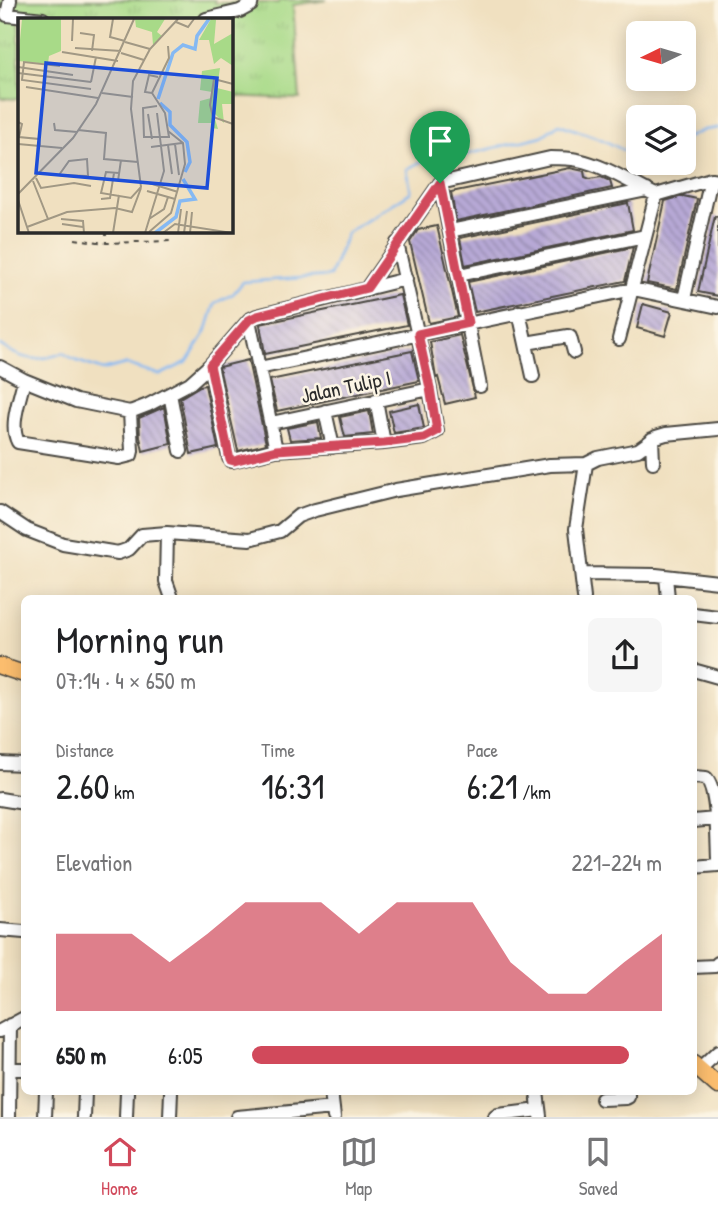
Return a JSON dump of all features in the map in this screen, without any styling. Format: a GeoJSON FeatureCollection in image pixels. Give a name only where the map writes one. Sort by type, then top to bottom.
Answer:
{"type":"FeatureCollection","features":[{"type":"Feature","properties":{"kind":"main road"},"geometry":{"type":"LineString","coordinates":[[0,666],[21,672]]}},
{"type":"Feature","properties":{"kind":"main road"},"geometry":{"type":"LineString","coordinates":[[697,1067],[718,1086]]}},
{"type":"Feature","properties":{"kind":"street"},"geometry":{"type":"LineString","coordinates":[[10,0],[6,15],[34,18]]}},
{"type":"Feature","properties":{"kind":"street"},"geometry":{"type":"LineString","coordinates":[[210,18],[240,11],[251,5],[251,0]]}},
{"type":"Feature","properties":{"kind":"street"},"geometry":{"type":"LineString","coordinates":[[367,288],[440,183],[550,158],[563,158],[594,165],[651,192]]}},
{"type":"Feature","properties":{"kind":"street"},"geometry":{"type":"LineString","coordinates":[[450,231],[715,179],[684,299]]}},
{"type":"Feature","properties":{"kind":"street"},"geometry":{"type":"LineString","coordinates":[[440,183],[480,386]]}},
{"type":"Feature","properties":{"kind":"street"},"geometry":{"type":"LineString","coordinates":[[619,339],[645,236],[651,192]]}},
{"type":"Feature","properties":{"kind":"street"},"geometry":{"type":"LineString","coordinates":[[459,275],[645,236]]}},
{"type":"Feature","properties":{"kind":"street"},"geometry":{"type":"LineString","coordinates":[[210,365],[229,458],[232,461],[276,450],[424,438],[437,431],[407,279],[397,243]]}},
{"type":"Feature","properties":{"kind":"street"},"geometry":{"type":"LineString","coordinates":[[0,367],[76,401],[130,412],[190,383],[210,365],[249,320],[257,316],[407,279]]}},
{"type":"Feature","properties":{"kind":"street"},"geometry":{"type":"LineString","coordinates":[[258,368],[632,289],[718,307]]}},
{"type":"Feature","properties":{"kind":"street"},"geometry":{"type":"LineString","coordinates":[[519,312],[533,376]]}},
{"type":"Feature","properties":{"kind":"street"},"geometry":{"type":"LineString","coordinates":[[249,320],[276,450]]}},
{"type":"Feature","properties":{"kind":"street"},"geometry":{"type":"LineString","coordinates":[[526,343],[568,336],[574,352]]}},
{"type":"Feature","properties":{"kind":"street"},"geometry":{"type":"LineString","coordinates":[[24,380],[13,434],[18,442],[127,457],[132,452],[130,412]]}},
{"type":"Feature","properties":{"kind":"street","name":"Jalan Tulip I"},"geometry":{"type":"LineString","coordinates":[[271,423],[430,388]]}},
{"type":"Feature","properties":{"kind":"street"},"geometry":{"type":"LineString","coordinates":[[170,394],[180,451]]}},
{"type":"Feature","properties":{"kind":"street"},"geometry":{"type":"LineString","coordinates":[[376,400],[384,443]]}},
{"type":"Feature","properties":{"kind":"street"},"geometry":{"type":"LineString","coordinates":[[325,411],[333,447]]}},
{"type":"Feature","properties":{"kind":"street"},"geometry":{"type":"LineString","coordinates":[[0,512],[27,530],[64,544],[118,553],[129,549],[142,535],[167,533],[250,539],[280,531],[298,516],[315,510],[396,491],[550,465],[586,464],[598,458],[638,450],[652,439],[666,434],[718,429]]}},
{"type":"Feature","properties":{"kind":"street"},"geometry":{"type":"LineString","coordinates":[[652,439],[653,462]]}},
{"type":"Feature","properties":{"kind":"street"},"geometry":{"type":"LineString","coordinates":[[584,595],[576,529],[586,464]]}},
{"type":"Feature","properties":{"kind":"street"},"geometry":{"type":"LineString","coordinates":[[167,533],[166,580],[171,595]]}},
{"type":"Feature","properties":{"kind":"street"},"geometry":{"type":"LineString","coordinates":[[582,574],[656,575],[718,582]]}},
{"type":"Feature","properties":{"kind":"street"},"geometry":{"type":"LineString","coordinates":[[666,577],[668,595]]}},
{"type":"Feature","properties":{"kind":"street"},"geometry":{"type":"LineString","coordinates":[[697,614],[718,617]]}},
{"type":"Feature","properties":{"kind":"street"},"geometry":{"type":"LineString","coordinates":[[697,671],[718,677]]}},
{"type":"Feature","properties":{"kind":"street"},"geometry":{"type":"LineString","coordinates":[[0,763],[21,764]]}},
{"type":"Feature","properties":{"kind":"street"},"geometry":{"type":"LineString","coordinates":[[697,777],[706,778],[712,785],[718,859]]}},
{"type":"Feature","properties":{"kind":"street"},"geometry":{"type":"LineString","coordinates":[[0,799],[21,802]]}},
{"type":"Feature","properties":{"kind":"street"},"geometry":{"type":"LineString","coordinates":[[697,821],[716,819]]}},
{"type":"Feature","properties":{"kind":"street"},"geometry":{"type":"LineString","coordinates":[[697,867],[718,865]]}},
{"type":"Feature","properties":{"kind":"street"},"geometry":{"type":"LineString","coordinates":[[0,930],[21,932]]}},
{"type":"Feature","properties":{"kind":"street"},"geometry":{"type":"LineString","coordinates":[[697,967],[715,966],[718,963]]}},
{"type":"Feature","properties":{"kind":"street"},"geometry":{"type":"LineString","coordinates":[[9,1117],[10,1069],[5,1028],[21,1020]]}},
{"type":"Feature","properties":{"kind":"street"},"geometry":{"type":"LineString","coordinates":[[697,1065],[718,1052]]}},
{"type":"Feature","properties":{"kind":"street"},"geometry":{"type":"LineString","coordinates":[[10,1069],[21,1069]]}},
{"type":"Feature","properties":{"kind":"street"},"geometry":{"type":"LineString","coordinates":[[45,1117],[46,1095]]}},
{"type":"Feature","properties":{"kind":"street"},"geometry":{"type":"LineString","coordinates":[[84,1117],[85,1095]]}},
{"type":"Feature","properties":{"kind":"street"},"geometry":{"type":"LineString","coordinates":[[126,1117],[127,1095]]}},
{"type":"Feature","properties":{"kind":"street"},"geometry":{"type":"LineString","coordinates":[[170,1117],[171,1095]]}},
{"type":"Feature","properties":{"kind":"street"},"geometry":{"type":"LineString","coordinates":[[495,1117],[539,1114],[537,1095]]}},
{"type":"Feature","properties":{"kind":"street"},"geometry":{"type":"LineString","coordinates":[[602,1099],[626,1098],[628,1095]]}},
{"type":"Feature","properties":{"kind":"street"},"geometry":{"type":"LineString","coordinates":[[237,1117],[333,1112]]}},
{"type":"Feature","properties":{"kind":"path"},"geometry":{"type":"LineString","coordinates":[[106,233],[106,243]]}},
{"type":"Feature","properties":{"kind":"path"},"geometry":{"type":"LineString","coordinates":[[75,239],[106,243],[171,241]]}},
{"type":"Feature","properties":{"kind":"green space"},"geometry":{"type":"Polygon","coordinates":[[[0,0],[215,0],[215,3],[278,3],[280,0],[327,0],[293,5],[300,99],[233,96],[233,18],[18,18],[18,99],[0,98],[0,0]]]}},
{"type":"Feature","properties":{"kind":"building"},"geometry":{"type":"Polygon","coordinates":[[[570,168],[584,171],[585,177],[590,179],[601,177],[610,181],[612,188],[456,221],[451,192],[570,168]]]}},
{"type":"Feature","properties":{"kind":"building"},"geometry":{"type":"Polygon","coordinates":[[[683,196],[697,199],[677,289],[647,283],[665,201],[683,196]]]}},
{"type":"Feature","properties":{"kind":"building"},"geometry":{"type":"Polygon","coordinates":[[[628,203],[633,230],[465,265],[460,238],[628,203]]]}},
{"type":"Feature","properties":{"kind":"building"},"geometry":{"type":"Polygon","coordinates":[[[715,216],[718,217],[718,296],[698,292],[715,216]]]}},
{"type":"Feature","properties":{"kind":"building"},"geometry":{"type":"Polygon","coordinates":[[[437,226],[458,317],[429,323],[410,242],[418,230],[437,226]]]}},
{"type":"Feature","properties":{"kind":"building"},"geometry":{"type":"Polygon","coordinates":[[[633,247],[625,281],[475,312],[468,282],[633,247]]]}},
{"type":"Feature","properties":{"kind":"building"},"geometry":{"type":"Polygon","coordinates":[[[400,295],[407,325],[265,354],[260,324],[400,295]]]}},
{"type":"Feature","properties":{"kind":"building"},"geometry":{"type":"Polygon","coordinates":[[[643,304],[672,312],[665,336],[637,328],[643,304]]]}},
{"type":"Feature","properties":{"kind":"building"},"geometry":{"type":"Polygon","coordinates":[[[460,335],[475,397],[445,404],[438,377],[436,378],[430,342],[460,335]]]}},
{"type":"Feature","properties":{"kind":"building"},"geometry":{"type":"Polygon","coordinates":[[[412,351],[419,381],[277,411],[270,380],[412,351]]]}},
{"type":"Feature","properties":{"kind":"building"},"geometry":{"type":"Polygon","coordinates":[[[248,360],[266,444],[238,451],[219,367],[248,360]]]}},
{"type":"Feature","properties":{"kind":"building"},"geometry":{"type":"Polygon","coordinates":[[[205,385],[218,448],[191,454],[180,398],[205,385]]]}},
{"type":"Feature","properties":{"kind":"building"},"geometry":{"type":"Polygon","coordinates":[[[419,404],[424,428],[394,433],[389,411],[419,404]]]}},
{"type":"Feature","properties":{"kind":"building"},"geometry":{"type":"Polygon","coordinates":[[[164,407],[171,444],[143,451],[139,418],[164,407]]]}},
{"type":"Feature","properties":{"kind":"building"},"geometry":{"type":"Polygon","coordinates":[[[369,411],[373,434],[345,437],[340,417],[369,411]]]}},
{"type":"Feature","properties":{"kind":"building"},"geometry":{"type":"Polygon","coordinates":[[[318,422],[321,438],[290,440],[287,428],[318,422]]]}},
{"type":"Feature","properties":{"kind":"waterway"},"geometry":{"type":"LineString","coordinates":[[0,345],[23,357],[38,359],[63,353],[103,370],[126,364],[160,375],[187,362],[206,332],[215,303],[233,294],[243,282],[330,276],[347,233],[411,192],[407,169],[428,158],[469,154],[542,136],[559,124],[626,152]]}},
{"type":"Feature","properties":{"kind":"waterway"},"geometry":{"type":"LineString","coordinates":[[696,134],[718,128]]}},
{"type":"Feature","properties":{"kind":"route"},"geometry":{"type":"LineString","coordinates":[[440,183],[468,323],[418,334],[437,431],[424,438],[276,450],[230,460],[210,365],[249,320],[257,316],[367,288],[440,183]]}}]}
